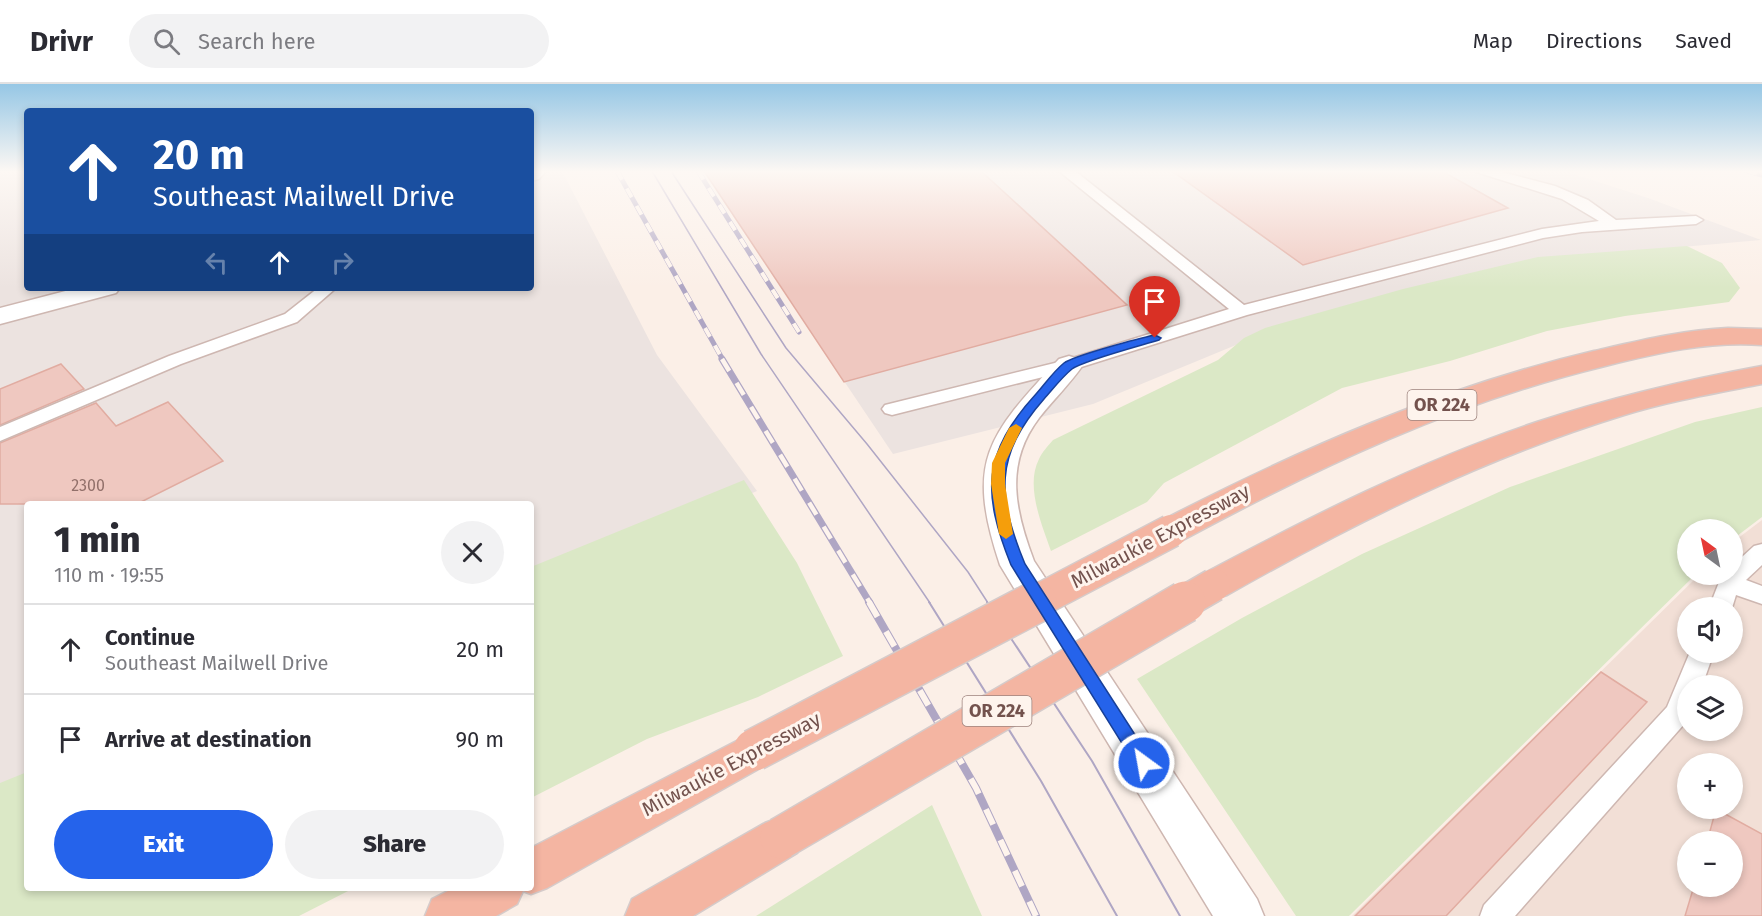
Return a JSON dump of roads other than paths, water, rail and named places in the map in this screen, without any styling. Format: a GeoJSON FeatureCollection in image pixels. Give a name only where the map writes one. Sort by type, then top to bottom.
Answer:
{"type":"FeatureCollection","features":[{"type":"Feature","properties":{"kind":"highway","name":"Milwaukie Expressway"},"geometry":{"type":"LineString","coordinates":[[534,870],[754,750],[1244,491],[1387,427],[1522,377],[1661,344],[1732,333],[1762,336]]}},
{"type":"Feature","properties":{"kind":"highway","name":"OR 224"},"geometry":{"type":"LineString","coordinates":[[649,916],[1214,585],[1362,505],[1502,444],[1642,399],[1762,375]]}},
{"type":"Feature","properties":{"kind":"highway"},"geometry":{"type":"LineString","coordinates":[[449,916],[495,891]]}},
{"type":"Feature","properties":{"kind":"street"},"geometry":{"type":"LineString","coordinates":[[0,316],[96,291]]}},
{"type":"Feature","properties":{"kind":"street"},"geometry":{"type":"LineString","coordinates":[[1069,365],[1028,410],[1006,443],[999,463],[998,484],[1006,536],[1018,565],[1240,916]]}},
{"type":"Feature","properties":{"kind":"lane"},"geometry":{"type":"LineString","coordinates":[[1115,210],[1241,311]]}},
{"type":"Feature","properties":{"kind":"lane"},"geometry":{"type":"LineString","coordinates":[[1595,210],[1612,225]]}},
{"type":"Feature","properties":{"kind":"lane"},"geometry":{"type":"LineString","coordinates":[[892,409],[1069,365],[1241,311],[1542,234],[1612,225],[1696,220]]}},
{"type":"Feature","properties":{"kind":"lane"},"geometry":{"type":"LineString","coordinates":[[0,435],[175,360],[291,318],[324,291]]}},
{"type":"Feature","properties":{"kind":"lane"},"geometry":{"type":"LineString","coordinates":[[1743,570],[1762,552]]}},
{"type":"Feature","properties":{"kind":"lane"},"geometry":{"type":"LineString","coordinates":[[1734,585],[1762,595]]}},
{"type":"Feature","properties":{"kind":"lane"},"geometry":{"type":"LineString","coordinates":[[1495,916],[1677,714]]}},
{"type":"Feature","properties":{"kind":"tram line"},"geometry":{"type":"LineString","coordinates":[[675,210],[761,354],[930,603]]}},
{"type":"Feature","properties":{"kind":"tram line"},"geometry":{"type":"LineString","coordinates":[[696,210],[786,348],[867,444],[968,572],[988,603]]}},
{"type":"Feature","properties":{"kind":"tram line"},"geometry":{"type":"LineString","coordinates":[[929,602],[1041,781],[1117,916]]}},
{"type":"Feature","properties":{"kind":"tram line"},"geometry":{"type":"LineString","coordinates":[[987,602],[1092,761],[1180,916]]}},
{"type":"Feature","properties":{"kind":"railway"},"geometry":{"type":"LineString","coordinates":[[639,210],[723,360]]}},
{"type":"Feature","properties":{"kind":"railway"},"geometry":{"type":"LineString","coordinates":[[722,210],[799,332]]}},
{"type":"Feature","properties":{"kind":"railway"},"geometry":{"type":"LineString","coordinates":[[722,359],[870,603]]}},
{"type":"Feature","properties":{"kind":"railway"},"geometry":{"type":"LineString","coordinates":[[869,602],[976,788],[1036,916]]}}]}
